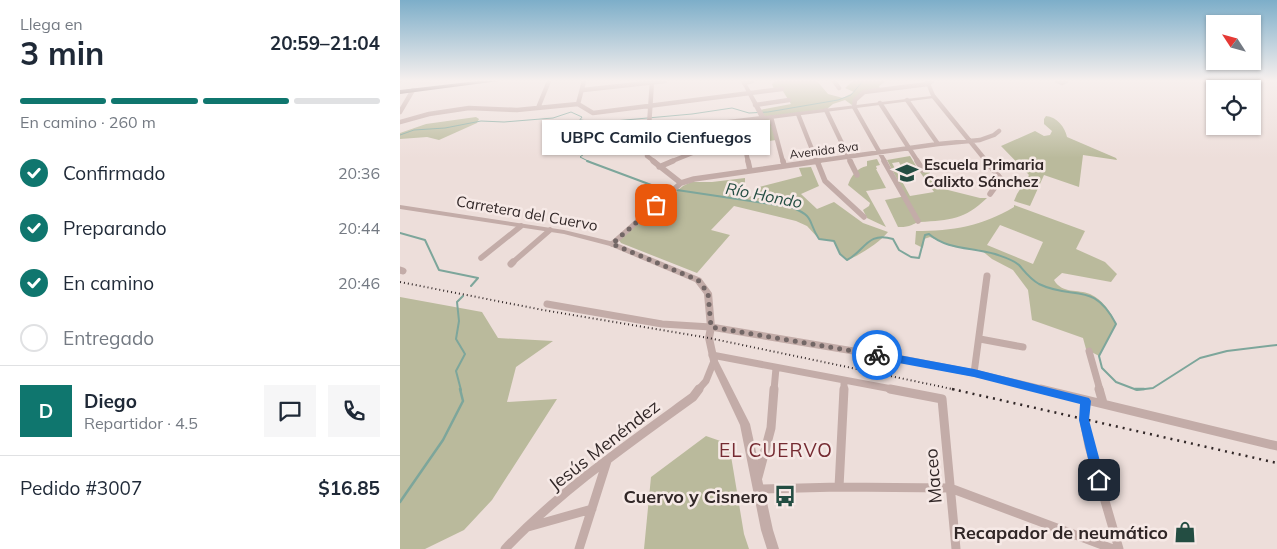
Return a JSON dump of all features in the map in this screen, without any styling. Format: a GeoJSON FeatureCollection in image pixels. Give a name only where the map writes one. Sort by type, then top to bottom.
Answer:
{"type":"FeatureCollection","features":[{"type":"Feature","properties":{"kind":"street"},"geometry":{"type":"LineString","coordinates":[[400,122],[429,114],[463,109],[511,110],[552,107]]}},
{"type":"Feature","properties":{"kind":"street"},"geometry":{"type":"LineString","coordinates":[[581,107],[585,111],[593,113],[653,107]]}},
{"type":"Feature","properties":{"kind":"street"},"geometry":{"type":"LineString","coordinates":[[612,244],[681,184],[648,156],[650,107]]}},
{"type":"Feature","properties":{"kind":"street"},"geometry":{"type":"LineString","coordinates":[[756,107],[759,112],[771,117],[857,107]]}},
{"type":"Feature","properties":{"kind":"street"},"geometry":{"type":"LineString","coordinates":[[611,136],[740,121],[773,107]]}},
{"type":"Feature","properties":{"kind":"street"},"geometry":{"type":"LineString","coordinates":[[854,107],[918,222]]}},
{"type":"Feature","properties":{"kind":"street"},"geometry":{"type":"LineString","coordinates":[[882,107],[923,170]]}},
{"type":"Feature","properties":{"kind":"street"},"geometry":{"type":"LineString","coordinates":[[912,107],[938,144]]}},
{"type":"Feature","properties":{"kind":"street"},"geometry":{"type":"LineString","coordinates":[[942,107],[1001,178],[990,194]]}},
{"type":"Feature","properties":{"kind":"street"},"geometry":{"type":"LineString","coordinates":[[826,110],[857,175]]}},
{"type":"Feature","properties":{"kind":"street"},"geometry":{"type":"LineString","coordinates":[[798,114],[822,174],[830,188],[864,217]]}},
{"type":"Feature","properties":{"kind":"street"},"geometry":{"type":"LineString","coordinates":[[771,117],[784,165]]}},
{"type":"Feature","properties":{"kind":"street"},"geometry":{"type":"LineString","coordinates":[[740,121],[750,170]]}},
{"type":"Feature","properties":{"kind":"street","name":"Avenida 8va"},"geometry":{"type":"LineString","coordinates":[[681,184],[694,179],[784,165],[988,139],[999,131]]}},
{"type":"Feature","properties":{"kind":"street"},"geometry":{"type":"LineString","coordinates":[[659,167],[742,133]]}},
{"type":"Feature","properties":{"kind":"street","name":"Carretera del Cuervo"},"geometry":{"type":"LineString","coordinates":[[400,206],[550,230],[612,244],[698,280],[708,293],[711,327],[709,338],[713,358],[745,424],[766,530],[773,549]]}},
{"type":"Feature","properties":{"kind":"street"},"geometry":{"type":"LineString","coordinates":[[481,258],[521,226]]}},
{"type":"Feature","properties":{"kind":"street"},"geometry":{"type":"LineString","coordinates":[[511,264],[550,230]]}},
{"type":"Feature","properties":{"kind":"street"},"geometry":{"type":"LineString","coordinates":[[974,373],[987,276]]}},
{"type":"Feature","properties":{"kind":"street"},"geometry":{"type":"LineString","coordinates":[[547,304],[594,310],[662,324],[686,327],[711,327],[974,373],[1277,446]]}},
{"type":"Feature","properties":{"kind":"street"},"geometry":{"type":"LineString","coordinates":[[980,338],[1023,347]]}},
{"type":"Feature","properties":{"kind":"street"},"geometry":{"type":"LineString","coordinates":[[1089,351],[1103,403]]}},
{"type":"Feature","properties":{"kind":"street"},"geometry":{"type":"LineString","coordinates":[[713,358],[844,381],[839,487]]}},
{"type":"Feature","properties":{"kind":"street","name":"Jesús Menéndez"},"geometry":{"type":"LineString","coordinates":[[505,549],[525,528],[607,460],[693,397],[706,381],[713,358]]}},
{"type":"Feature","properties":{"kind":"street"},"geometry":{"type":"LineString","coordinates":[[776,368],[771,428],[758,485],[950,488],[1113,549]]}},
{"type":"Feature","properties":{"kind":"street","name":"Maceo"},"geometry":{"type":"LineString","coordinates":[[844,381],[942,399],[956,549]]}},
{"type":"Feature","properties":{"kind":"street"},"geometry":{"type":"LineString","coordinates":[[1086,401],[1084,420],[1089,446],[1119,549]]}},
{"type":"Feature","properties":{"kind":"street"},"geometry":{"type":"LineString","coordinates":[[579,549],[607,460]]}},
{"type":"Feature","properties":{"kind":"street"},"geometry":{"type":"LineString","coordinates":[[525,528],[592,509]]}},
{"type":"Feature","properties":{"kind":"green space"},"geometry":{"type":"Polygon","coordinates":[[[777,107],[830,107],[827,109],[765,117],[760,110],[777,107]]]}},
{"type":"Feature","properties":{"kind":"green space"},"geometry":{"type":"Polygon","coordinates":[[[1046,116],[1054,118],[1060,123],[1067,137],[1117,160],[1083,155],[1079,187],[1044,175],[1030,206],[1014,201],[1029,175],[1001,146],[1035,131],[1044,136],[1050,135],[1052,131],[1044,124],[1046,116]]]}},
{"type":"Feature","properties":{"kind":"green space"},"geometry":{"type":"Polygon","coordinates":[[[476,117],[479,119],[477,123],[439,140],[427,137],[400,139],[400,133],[426,124],[476,117]]]}},
{"type":"Feature","properties":{"kind":"green space"},"geometry":{"type":"Polygon","coordinates":[[[769,118],[776,140],[748,144],[743,122],[769,118]]]}},
{"type":"Feature","properties":{"kind":"green space"},"geometry":{"type":"Polygon","coordinates":[[[910,156],[918,169],[903,171],[899,162],[892,163],[910,196],[934,192],[920,172],[923,170],[930,172],[929,175],[942,178],[937,183],[940,188],[987,198],[971,211],[956,218],[919,222],[898,227],[885,200],[906,196],[887,160],[910,156]]]}},
{"type":"Feature","properties":{"kind":"green space"},"geometry":{"type":"Polygon","coordinates":[[[877,159],[880,165],[876,166],[876,169],[886,188],[866,191],[886,227],[867,218],[863,210],[870,203],[848,185],[855,173],[867,166],[867,161],[877,159]]]}},
{"type":"Feature","properties":{"kind":"green space"},"geometry":{"type":"Polygon","coordinates":[[[811,167],[819,186],[801,194],[817,209],[834,202],[863,223],[888,232],[869,248],[847,260],[840,254],[834,241],[819,239],[807,226],[796,221],[734,206],[711,230],[730,235],[697,273],[621,243],[619,240],[683,186],[691,182],[712,182],[745,178],[745,196],[758,197],[759,187],[802,176],[799,168],[811,167]]]}},
{"type":"Feature","properties":{"kind":"green space"},"geometry":{"type":"Polygon","coordinates":[[[1014,205],[1085,231],[1076,249],[1105,262],[1117,274],[1111,282],[1062,273],[1054,280],[1061,287],[1095,297],[1103,303],[1112,315],[1116,324],[1099,356],[1086,349],[1083,338],[1032,320],[1028,290],[1013,270],[992,259],[981,250],[954,247],[930,237],[924,239],[923,248],[915,244],[916,231],[942,230],[967,226],[990,219],[1014,207],[1014,205]],[[1000,225],[987,245],[1033,264],[1043,242],[1000,225]]]}},
{"type":"Feature","properties":{"kind":"green space"},"geometry":{"type":"Polygon","coordinates":[[[400,297],[482,312],[498,338],[553,341],[516,367],[507,402],[557,399],[492,500],[464,530],[425,549],[400,549],[400,297]]]}},
{"type":"Feature","properties":{"kind":"green space"},"geometry":{"type":"Polygon","coordinates":[[[706,436],[729,444],[744,534],[749,549],[644,549],[651,477],[706,436]]]}},
{"type":"Feature","properties":{"kind":"waterway"},"geometry":{"type":"LineString","coordinates":[[581,120],[592,122],[614,121],[692,114],[732,108],[749,113],[768,112],[799,107]]}},
{"type":"Feature","properties":{"kind":"waterway","name":"Río Hondo"},"geometry":{"type":"LineString","coordinates":[[400,135],[414,130],[445,128],[481,121],[504,122],[553,118],[571,112],[582,117],[576,125],[577,127],[596,127],[597,129],[583,137],[600,137],[600,142],[580,157],[590,162]]}},
{"type":"Feature","properties":{"kind":"waterway","name":"Río Hondo"},"geometry":{"type":"LineString","coordinates":[[587,161],[654,186],[671,190]]}},
{"type":"Feature","properties":{"kind":"waterway","name":"Río Hondo"},"geometry":{"type":"LineString","coordinates":[[677,190],[791,207],[808,217],[819,239],[834,241],[840,254],[847,260],[867,243],[884,237],[893,239],[899,250],[911,257],[919,258],[925,235],[929,234],[952,246],[995,254],[1010,260],[1019,265],[1030,278],[1039,284],[1051,289],[1091,296],[1108,310],[1116,324],[1099,356],[1102,368],[1116,382],[1137,390],[1153,388],[1200,358],[1227,351],[1277,345]]}},
{"type":"Feature","properties":{"kind":"waterway"},"geometry":{"type":"LineString","coordinates":[[400,233],[425,240],[439,270],[478,278],[471,286]]}},
{"type":"Feature","properties":{"kind":"waterway"},"geometry":{"type":"LineString","coordinates":[[461,390],[456,371],[465,354],[456,339],[459,321],[457,302],[463,296]]}},
{"type":"Feature","properties":{"kind":"waterway"},"geometry":{"type":"LineString","coordinates":[[400,502],[443,440],[463,401],[460,389]]}},
{"type":"Feature","properties":{"kind":"waterway","name":"Río Hondo"},"geometry":{"type":"LineString","coordinates":[[1135,389],[1144,389]]}},
{"type":"Feature","properties":{"kind":"railway"},"geometry":{"type":"LineString","coordinates":[[400,282],[543,310],[709,338],[957,390]]}},
{"type":"Feature","properties":{"kind":"railway"},"geometry":{"type":"LineString","coordinates":[[952,389],[1277,463]]}},
{"type":"Feature","properties":{"kind":"way so far"},"geometry":{"type":"LineString","coordinates":[[656,205],[612,244],[698,280],[708,293],[711,327],[877,355]]}},
{"type":"Feature","properties":{"kind":"place","name":"Escuela Primaria Calixto Sánchez"},"geometry":{"type":"Point","coordinates":[907,173]}},
{"type":"Feature","properties":{"kind":"place","name":"UBPC Camilo Cienfuegos"},"geometry":{"type":"Point","coordinates":[656,205]}},
{"type":"Feature","properties":{"kind":"place","name":"Cuervo y Cisnero"},"geometry":{"type":"Point","coordinates":[785,496]}},
{"type":"Feature","properties":{"kind":"place","name":"Recapador de neumático"},"geometry":{"type":"Point","coordinates":[1185,532]}},
{"type":"Feature","properties":{"kind":"district","name":"EL CUERVO"},"geometry":{"type":"Point","coordinates":[776,450]}},
{"type":"Feature","properties":{"kind":"route"},"geometry":{"type":"LineString","coordinates":[[877,355],[974,373],[1086,401],[1084,420],[1099,480]]}}]}
